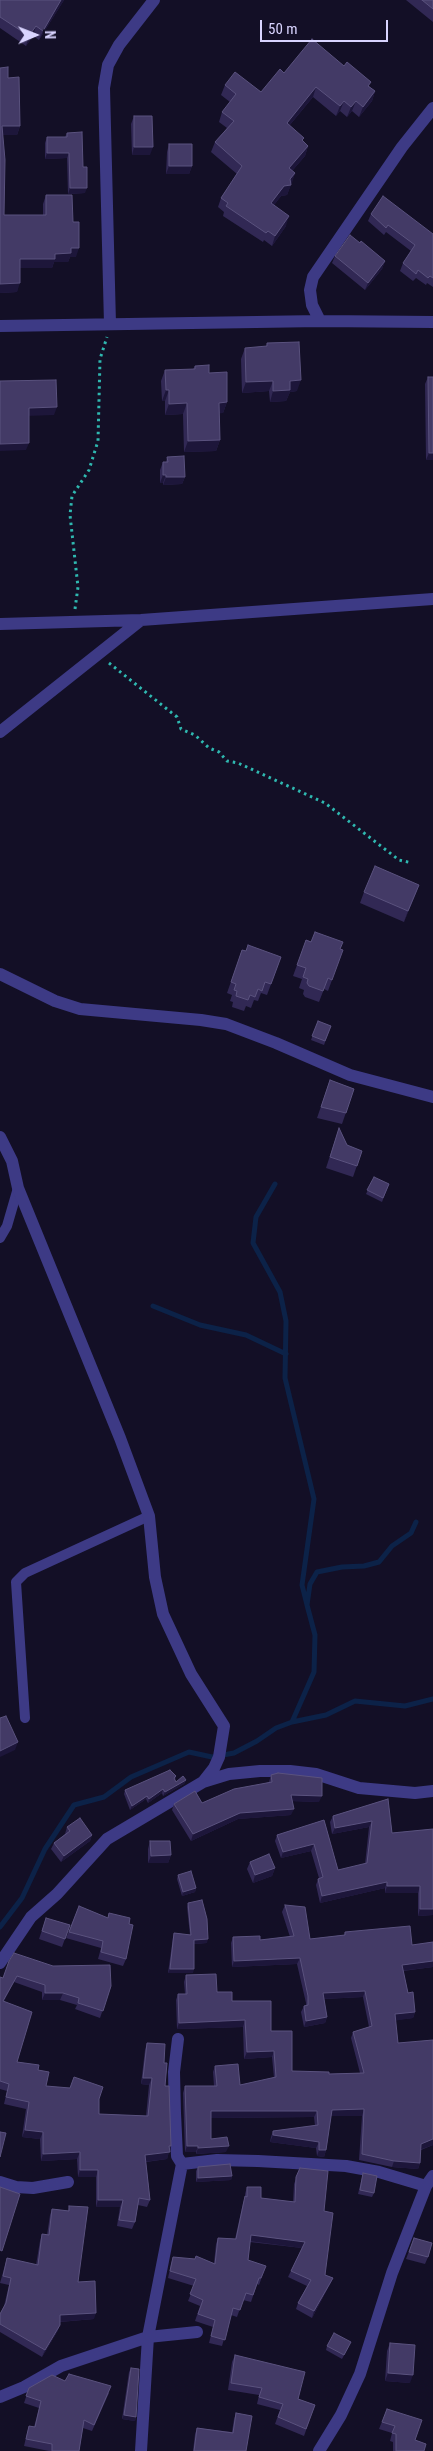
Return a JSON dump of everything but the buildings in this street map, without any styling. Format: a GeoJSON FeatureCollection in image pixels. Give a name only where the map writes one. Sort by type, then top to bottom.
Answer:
{"type":"FeatureCollection","features":[{"type":"Feature","properties":{"kind":"street"},"geometry":{"type":"LineString","coordinates":[[110,324],[104,88],[108,65],[118,45],[154,0]]}},
{"type":"Feature","properties":{"kind":"street"},"geometry":{"type":"LineString","coordinates":[[320,321],[312,305],[310,290],[313,277],[402,147],[433,108]]}},
{"type":"Feature","properties":{"kind":"street"},"geometry":{"type":"LineString","coordinates":[[0,326],[320,321],[433,322]]}},
{"type":"Feature","properties":{"kind":"street"},"geometry":{"type":"LineString","coordinates":[[0,624],[141,620],[433,599]]}},
{"type":"Feature","properties":{"kind":"street"},"geometry":{"type":"LineString","coordinates":[[0,732],[141,620]]}},
{"type":"Feature","properties":{"kind":"street"},"geometry":{"type":"LineString","coordinates":[[0,974],[55,1001],[80,1010],[201,1020],[226,1024],[276,1043],[334,1069],[433,1097]]}},
{"type":"Feature","properties":{"kind":"street"},"geometry":{"type":"LineString","coordinates":[[0,1137],[12,1161],[18,1188],[120,1438],[149,1516],[154,1577],[162,1614],[191,1674],[221,1718],[224,1726],[219,1757],[214,1768],[203,1782]]}},
{"type":"Feature","properties":{"kind":"street"},"geometry":{"type":"LineString","coordinates":[[0,1963],[31,1917],[57,1894],[107,1839],[203,1782],[229,1774],[290,1771],[316,1774],[366,1789],[416,1792],[433,1791]]}},
{"type":"Feature","properties":{"kind":"street"},"geometry":{"type":"LineString","coordinates":[[141,2451],[148,2337],[182,2164],[177,2156],[175,2113],[174,2072],[178,2039]]}},
{"type":"Feature","properties":{"kind":"street"},"geometry":{"type":"LineString","coordinates":[[182,2164],[217,2160],[346,2166],[430,2181],[392,2273],[358,2381],[342,2415],[319,2451]]}},
{"type":"Feature","properties":{"kind":"street"},"geometry":{"type":"LineString","coordinates":[[0,2182],[16,2187],[33,2188],[68,2182]]}},
{"type":"Feature","properties":{"kind":"street"},"geometry":{"type":"LineString","coordinates":[[0,2396],[24,2387],[61,2366],[148,2337],[197,2332]]}},
{"type":"Feature","properties":{"kind":"lane"},"geometry":{"type":"LineString","coordinates":[[0,1238],[7,1226],[18,1188]]}},
{"type":"Feature","properties":{"kind":"lane"},"geometry":{"type":"LineString","coordinates":[[25,1718],[16,1582],[25,1573],[149,1516]]}},
{"type":"Feature","properties":{"kind":"path"},"geometry":{"type":"LineString","coordinates":[[76,623],[75,599],[78,587],[70,515],[72,496],[89,470],[98,442],[100,359],[110,324]]}},
{"type":"Feature","properties":{"kind":"path"},"geometry":{"type":"LineString","coordinates":[[100,652],[112,667],[178,717],[181,729],[195,735],[209,748],[219,752],[227,761],[246,766],[325,803],[399,860],[412,863]]}},
{"type":"Feature","properties":{"kind":"waterway"},"geometry":{"type":"LineString","coordinates":[[275,1184],[256,1217],[253,1243],[280,1292],[286,1321],[285,1378],[314,1499],[302,1585],[307,1605]]}},
{"type":"Feature","properties":{"kind":"waterway"},"geometry":{"type":"LineString","coordinates":[[153,1306],[200,1325],[246,1335],[286,1354]]}},
{"type":"Feature","properties":{"kind":"waterway"},"geometry":{"type":"LineString","coordinates":[[292,1722],[314,1672],[315,1635],[307,1605],[310,1584],[317,1572],[342,1567],[364,1566],[379,1562],[392,1546],[411,1533],[416,1522]]}},
{"type":"Feature","properties":{"kind":"waterway"},"geometry":{"type":"LineString","coordinates":[[0,1927],[22,1898],[45,1849],[74,1805],[104,1797],[131,1777],[189,1752],[212,1757],[234,1753],[276,1728],[292,1722],[326,1715],[355,1701],[405,1706],[433,1699]]}}]}
